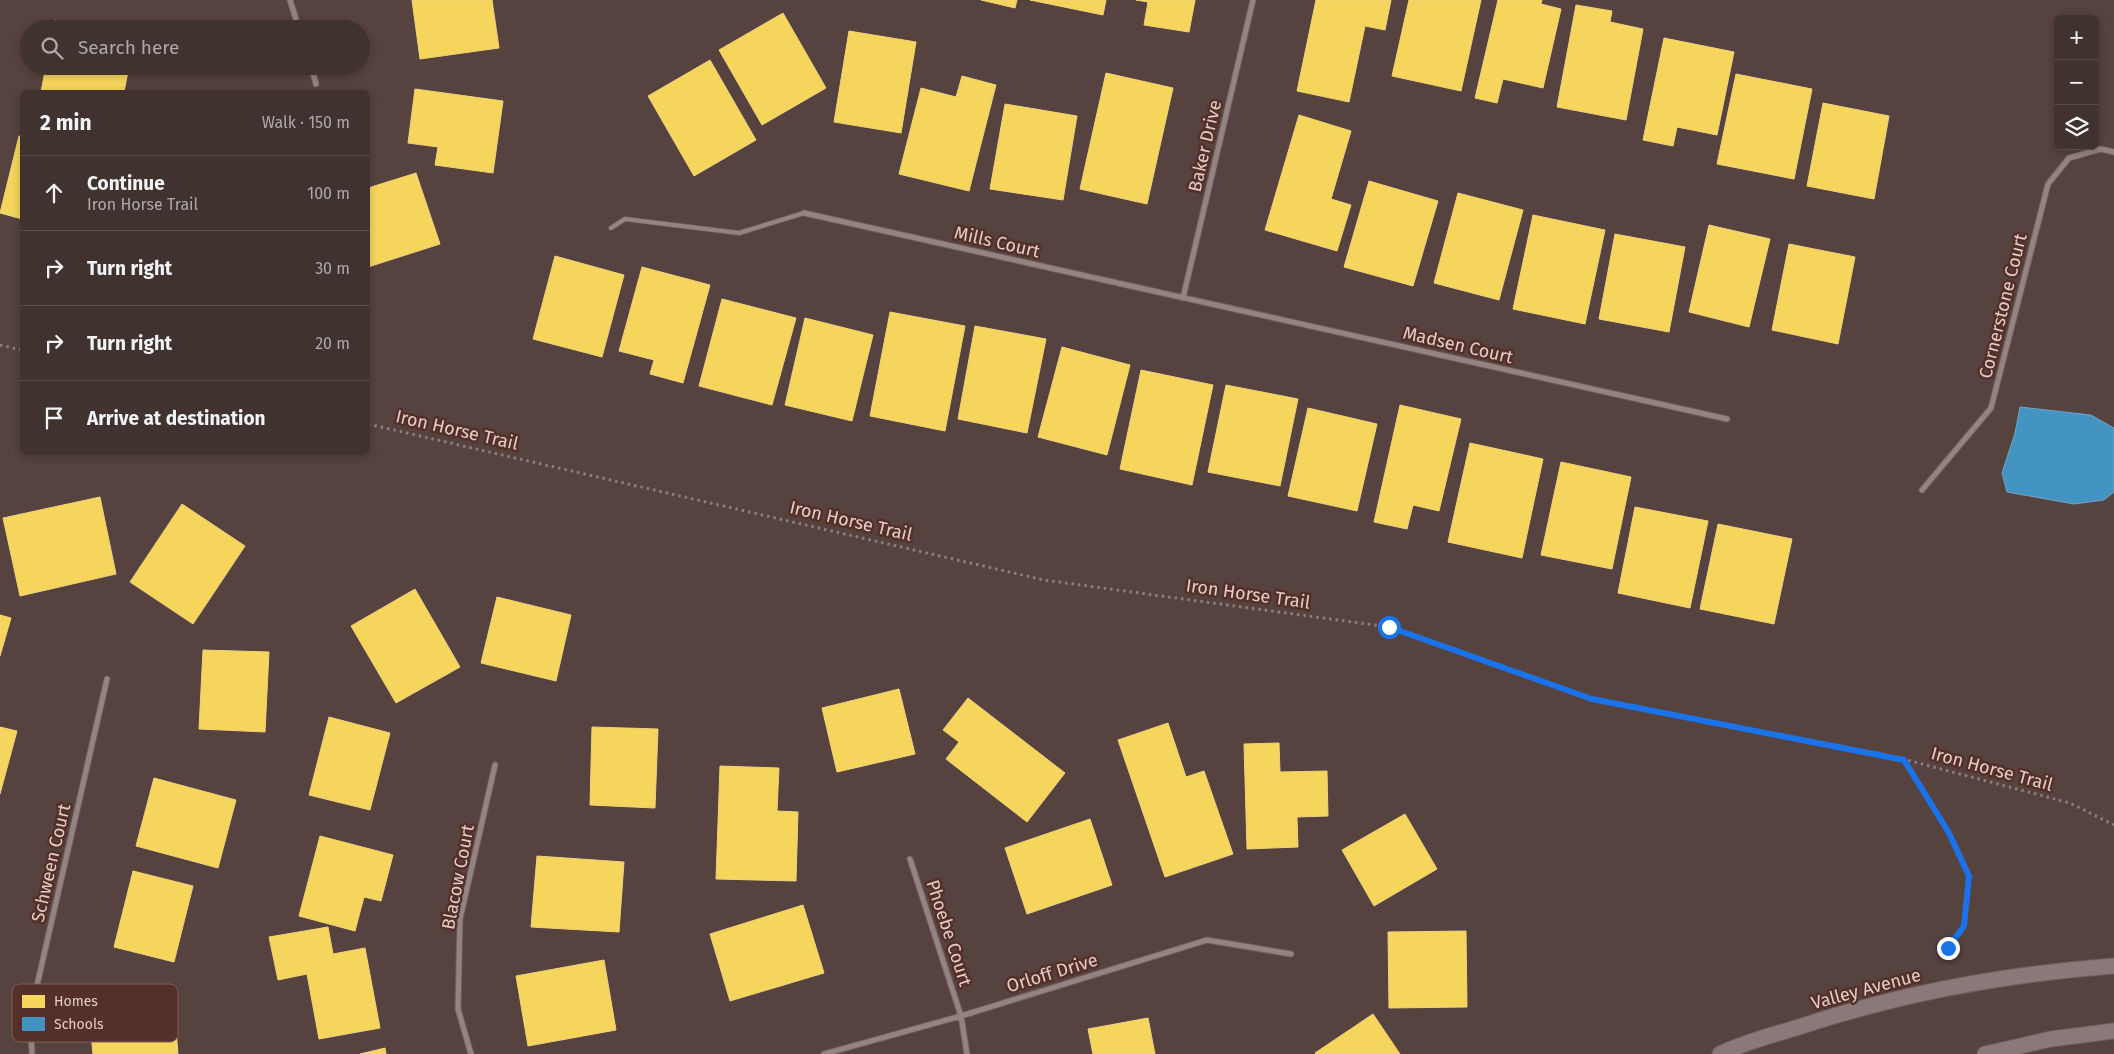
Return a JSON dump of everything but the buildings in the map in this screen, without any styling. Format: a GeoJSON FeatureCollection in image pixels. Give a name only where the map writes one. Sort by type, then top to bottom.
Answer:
{"type":"FeatureCollection","features":[{"type":"Feature","properties":{"kind":"main road","name":"Valley Avenue"},"geometry":{"type":"LineString","coordinates":[[1720,1054],[1861,1006],[2044,971],[2114,966]]}},
{"type":"Feature","properties":{"kind":"main road"},"geometry":{"type":"LineString","coordinates":[[1985,1054],[2051,1039],[2114,1031]]}},
{"type":"Feature","properties":{"kind":"street"},"geometry":{"type":"LineString","coordinates":[[290,0],[297,20]]}},
{"type":"Feature","properties":{"kind":"street","name":"Baker Drive"},"geometry":{"type":"LineString","coordinates":[[1183,298],[1253,0]]}},
{"type":"Feature","properties":{"kind":"street"},"geometry":{"type":"LineString","coordinates":[[314,75],[316,84]]}},
{"type":"Feature","properties":{"kind":"street","name":"Cornerstone Court"},"geometry":{"type":"LineString","coordinates":[[1922,490],[1992,408],[2048,184],[2069,158],[2101,149],[2114,152]]}},
{"type":"Feature","properties":{"kind":"street","name":"Mills Court"},"geometry":{"type":"LineString","coordinates":[[804,214],[1183,298]]}},
{"type":"Feature","properties":{"kind":"street","name":"Madsen Court"},"geometry":{"type":"LineString","coordinates":[[1183,298],[1727,419]]}},
{"type":"Feature","properties":{"kind":"street","name":"Schween Court"},"geometry":{"type":"LineString","coordinates":[[37,984],[107,679]]}},
{"type":"Feature","properties":{"kind":"street","name":"Blacow Court"},"geometry":{"type":"LineString","coordinates":[[471,1054],[458,1009],[460,919],[495,765]]}},
{"type":"Feature","properties":{"kind":"street","name":"Phoebe Court"},"geometry":{"type":"LineString","coordinates":[[910,859],[961,1016],[967,1054]]}},
{"type":"Feature","properties":{"kind":"street","name":"Orloff Drive"},"geometry":{"type":"LineString","coordinates":[[824,1054],[961,1016],[1207,940],[1290,954]]}},
{"type":"Feature","properties":{"kind":"lane"},"geometry":{"type":"LineString","coordinates":[[611,228],[625,219],[739,233],[804,214]]}},
{"type":"Feature","properties":{"kind":"path"},"geometry":{"type":"LineString","coordinates":[[0,345],[20,350]]}},
{"type":"Feature","properties":{"kind":"path","name":"Iron Horse Trail"},"geometry":{"type":"LineString","coordinates":[[370,424],[1044,580],[1389,627],[1592,699],[1904,760],[2070,803],[2114,825]]}},
{"type":"Feature","properties":{"kind":"path"},"geometry":{"type":"LineString","coordinates":[[1904,760],[1949,833],[1969,876],[1964,926],[1948,948],[1958,986]]}},
{"type":"Feature","properties":{"kind":"route"},"geometry":{"type":"LineString","coordinates":[[1389,627],[1592,699],[1904,760],[1949,833],[1969,876],[1964,926],[1948,948]]}}]}
